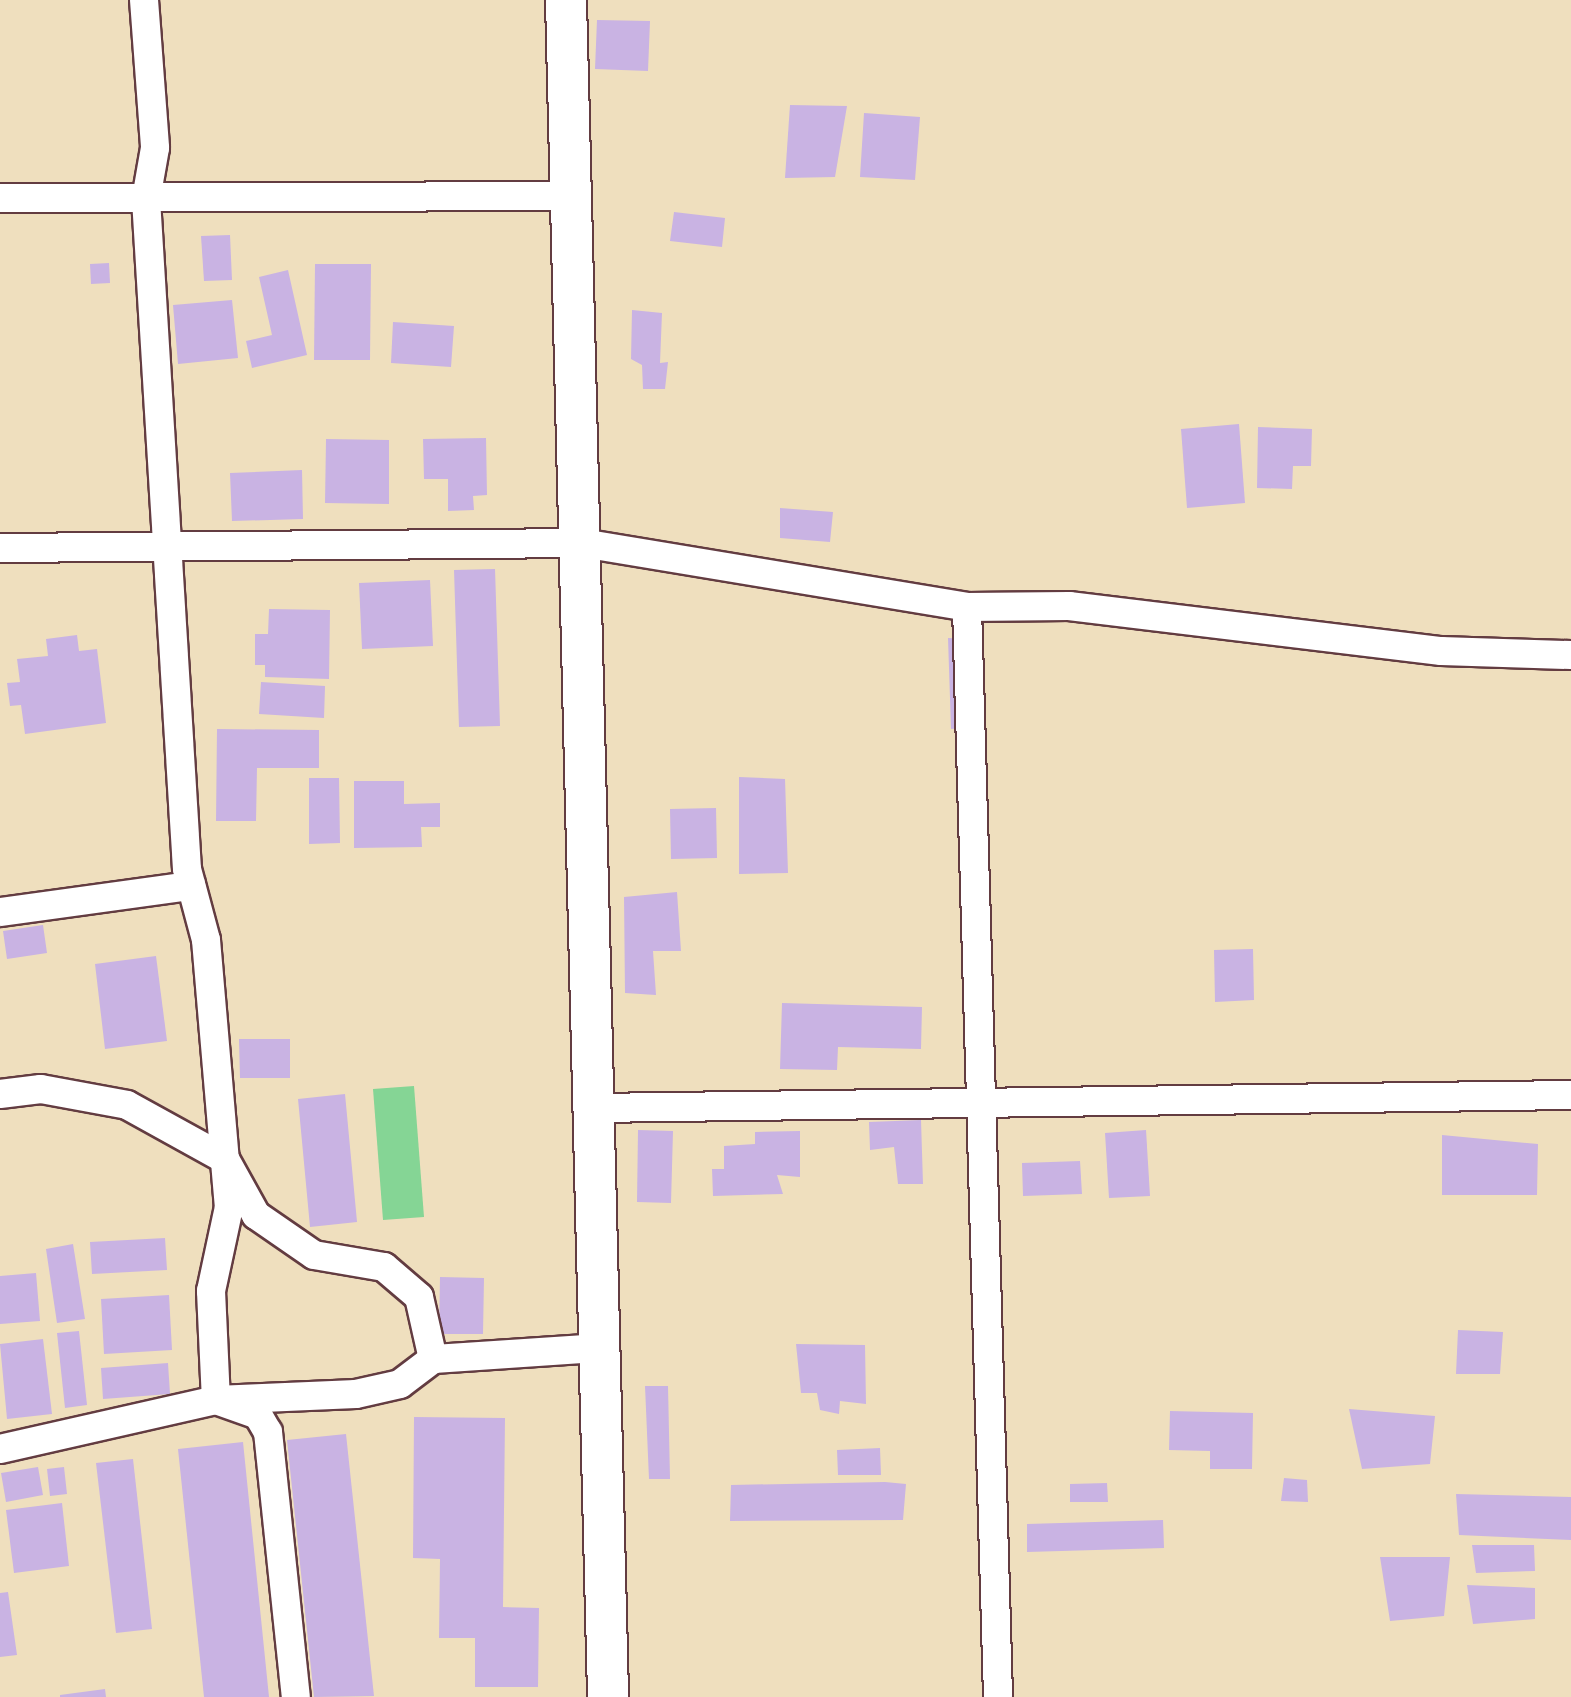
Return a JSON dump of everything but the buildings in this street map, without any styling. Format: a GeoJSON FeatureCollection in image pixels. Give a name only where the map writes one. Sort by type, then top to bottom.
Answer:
{"type":"FeatureCollection","features":[{"type":"Feature","properties":{"kind":"street"},"geometry":{"type":"LineString","coordinates":[[144,0],[155,148],[146,199],[165,547],[191,886],[206,940],[229,1207],[211,1291],[216,1400]]}},
{"type":"Feature","properties":{"kind":"street"},"geometry":{"type":"LineString","coordinates":[[566,0],[582,543],[608,1697]]}},
{"type":"Feature","properties":{"kind":"street"},"geometry":{"type":"LineString","coordinates":[[0,198],[570,196]]}},
{"type":"Feature","properties":{"kind":"street"},"geometry":{"type":"LineString","coordinates":[[0,548],[582,543],[967,607],[1069,606],[1441,651],[1571,655]]}},
{"type":"Feature","properties":{"kind":"street"},"geometry":{"type":"LineString","coordinates":[[967,607],[998,1697]]}},
{"type":"Feature","properties":{"kind":"street"},"geometry":{"type":"LineString","coordinates":[[0,912],[191,886]]}},
{"type":"Feature","properties":{"kind":"street"},"geometry":{"type":"LineString","coordinates":[[0,1094],[41,1089],[127,1105],[225,1159],[256,1215],[314,1255],[384,1267],[419,1297],[433,1359]]}},
{"type":"Feature","properties":{"kind":"street"},"geometry":{"type":"LineString","coordinates":[[593,1108],[980,1099],[1571,1095]]}},
{"type":"Feature","properties":{"kind":"street"},"geometry":{"type":"LineString","coordinates":[[0,1449],[216,1400],[356,1394],[400,1384],[433,1359],[583,1349]]}},
{"type":"Feature","properties":{"kind":"street"},"geometry":{"type":"LineString","coordinates":[[216,1400],[258,1415],[268,1432],[296,1697]]}},
{"type":"Feature","properties":{"kind":"green space"},"geometry":{"type":"Polygon","coordinates":[[[414,1086],[424,1217],[383,1220],[373,1089],[414,1086]]]}}]}
